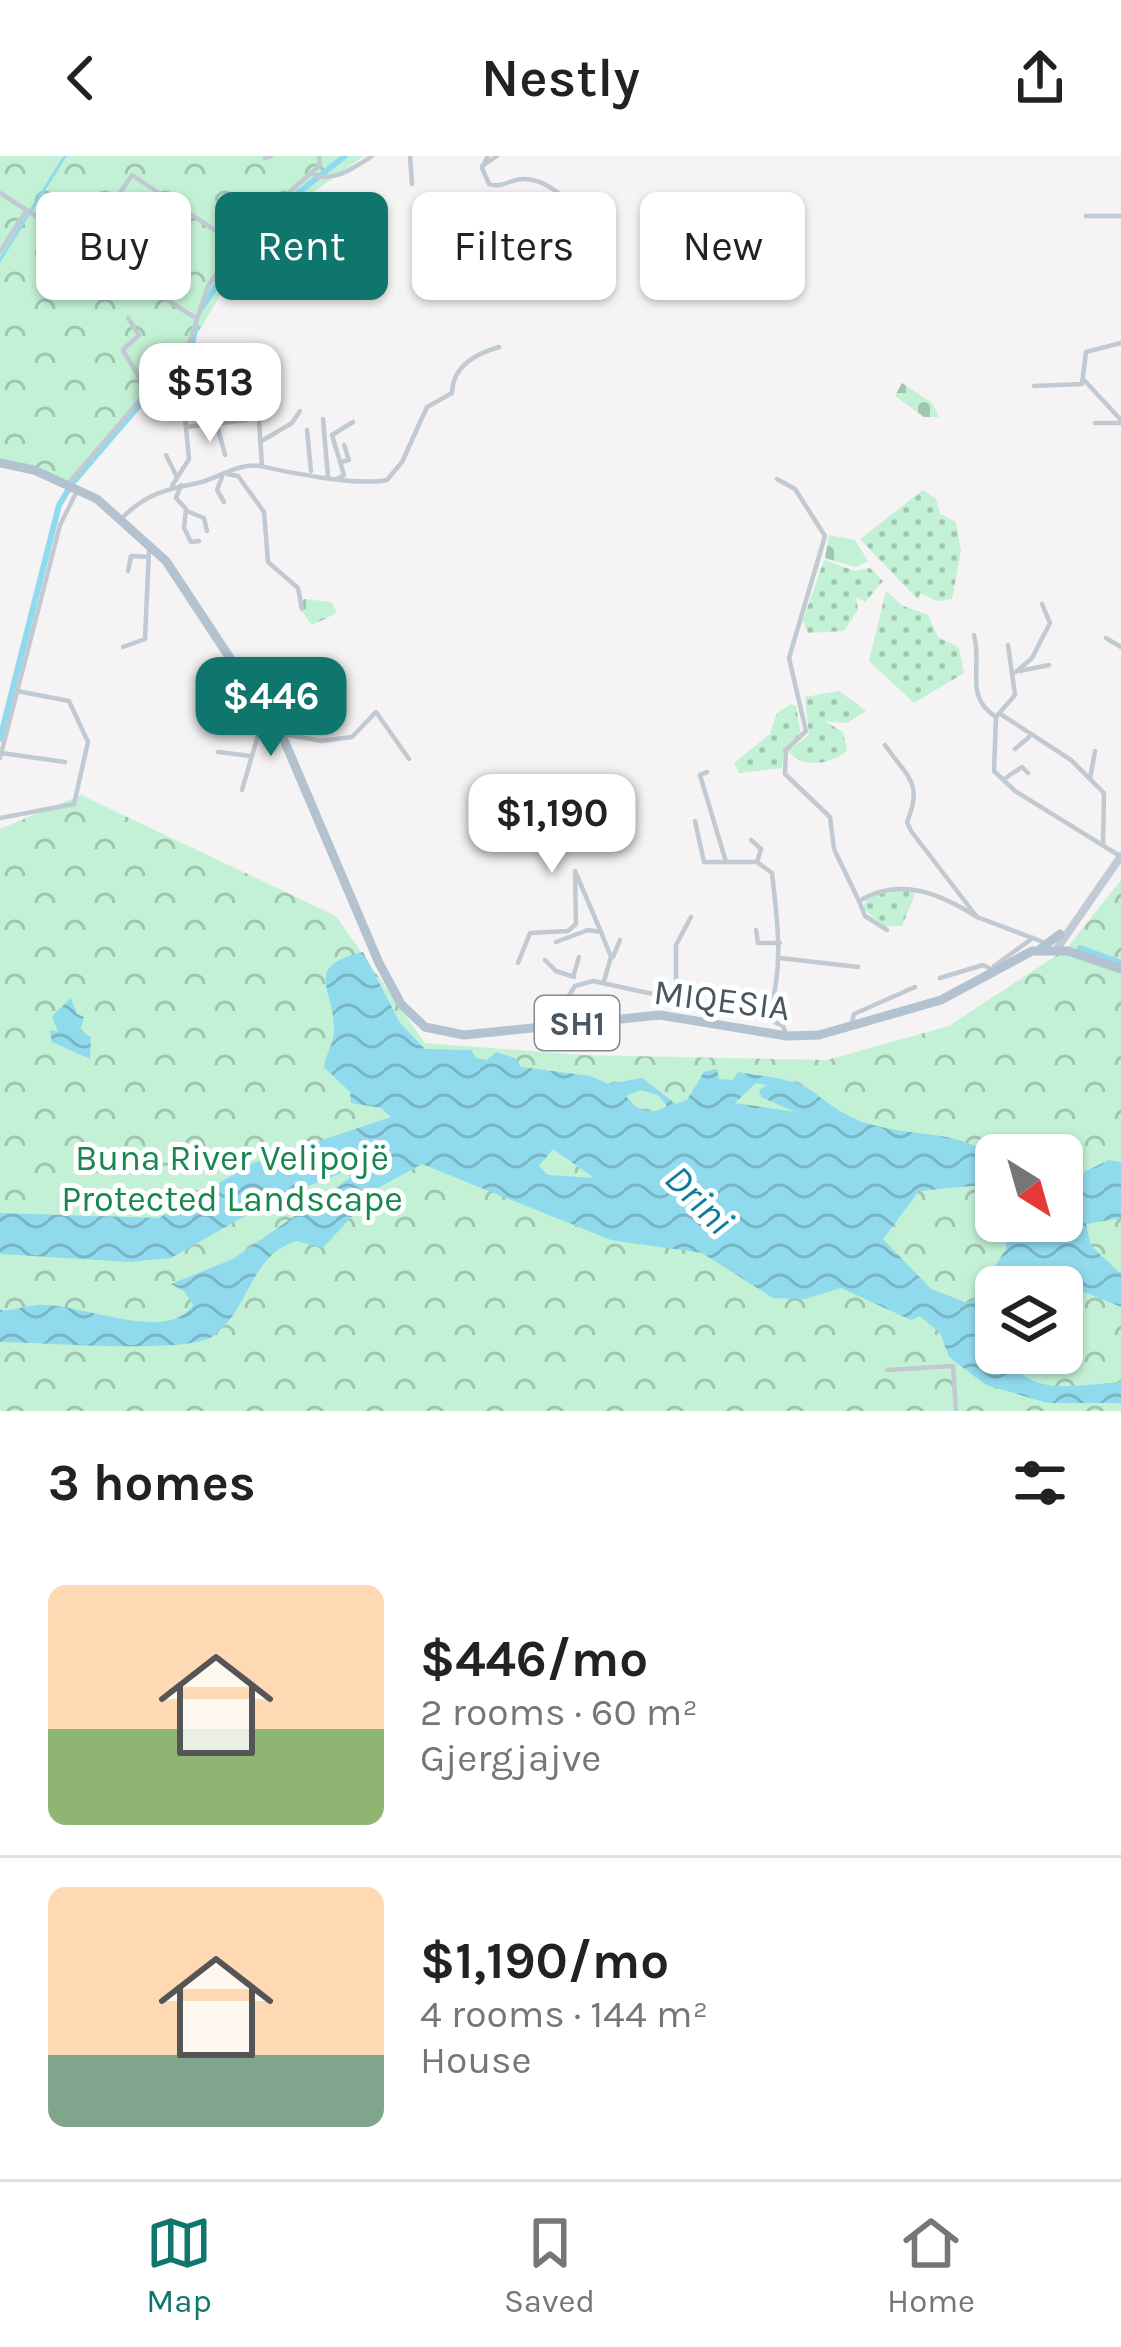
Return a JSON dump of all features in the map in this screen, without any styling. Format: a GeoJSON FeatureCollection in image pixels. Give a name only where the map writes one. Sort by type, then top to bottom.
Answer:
{"type":"FeatureCollection","features":[{"type":"Feature","properties":{"kind":"main road","name":"SH1"},"geometry":{"type":"LineString","coordinates":[[0,463],[73,486],[123,517],[150,542],[281,735]]}},
{"type":"Feature","properties":{"kind":"main road","name":"MIQESIA"},"geometry":{"type":"LineString","coordinates":[[281,735],[379,963],[411,1016],[434,1031],[455,1035],[660,1016],[787,1036],[851,1028],[948,998],[997,967]]}},
{"type":"Feature","properties":{"kind":"main road"},"geometry":{"type":"LineString","coordinates":[[1120,858],[1053,948],[1121,969]]}},
{"type":"Feature","properties":{"kind":"main road"},"geometry":{"type":"LineString","coordinates":[[1061,934],[1076,952]]}},
{"type":"Feature","properties":{"kind":"main road","name":"SH1"},"geometry":{"type":"LineString","coordinates":[[997,967],[1053,948]]}},
{"type":"Feature","properties":{"kind":"street"},"geometry":{"type":"LineString","coordinates":[[291,192],[313,175],[320,165],[319,156]]}},
{"type":"Feature","properties":{"kind":"street"},"geometry":{"type":"LineString","coordinates":[[313,175],[345,173],[372,156]]}},
{"type":"Feature","properties":{"kind":"street"},"geometry":{"type":"LineString","coordinates":[[410,156],[412,184]]}},
{"type":"Feature","properties":{"kind":"street"},"geometry":{"type":"LineString","coordinates":[[482,166],[488,156]]}},
{"type":"Feature","properties":{"kind":"street"},"geometry":{"type":"LineString","coordinates":[[482,166],[497,156]]}},
{"type":"Feature","properties":{"kind":"street"},"geometry":{"type":"LineString","coordinates":[[482,166],[494,187],[530,180],[551,192]]}},
{"type":"Feature","properties":{"kind":"street"},"geometry":{"type":"LineString","coordinates":[[120,192],[132,175],[158,192]]}},
{"type":"Feature","properties":{"kind":"street"},"geometry":{"type":"LineString","coordinates":[[0,193],[194,317]]}},
{"type":"Feature","properties":{"kind":"street"},"geometry":{"type":"LineString","coordinates":[[0,252],[31,211]]}},
{"type":"Feature","properties":{"kind":"street"},"geometry":{"type":"LineString","coordinates":[[1086,217],[1121,216]]}},
{"type":"Feature","properties":{"kind":"street"},"geometry":{"type":"LineString","coordinates":[[65,762],[1,756],[60,525],[73,486],[146,389],[189,344],[194,317],[215,282]]}},
{"type":"Feature","properties":{"kind":"street"},"geometry":{"type":"LineString","coordinates":[[128,318],[139,335],[122,350],[146,389]]}},
{"type":"Feature","properties":{"kind":"street"},"geometry":{"type":"LineString","coordinates":[[1121,344],[1086,352],[1085,380],[1121,422]]}},
{"type":"Feature","properties":{"kind":"street"},"geometry":{"type":"LineString","coordinates":[[123,517],[141,500],[172,486],[262,466],[380,482],[393,476],[427,407],[452,394],[453,377],[473,357],[500,346]]}},
{"type":"Feature","properties":{"kind":"street"},"geometry":{"type":"LineString","coordinates":[[1034,386],[1085,380]]}},
{"type":"Feature","properties":{"kind":"street"},"geometry":{"type":"LineString","coordinates":[[172,486],[189,459],[185,427],[193,387]]}},
{"type":"Feature","properties":{"kind":"street"},"geometry":{"type":"LineString","coordinates":[[260,442],[300,411]]}},
{"type":"Feature","properties":{"kind":"street"},"geometry":{"type":"LineString","coordinates":[[323,419],[331,478]]}},
{"type":"Feature","properties":{"kind":"street"},"geometry":{"type":"LineString","coordinates":[[185,427],[247,420]]}},
{"type":"Feature","properties":{"kind":"street"},"geometry":{"type":"LineString","coordinates":[[259,420],[262,466]]}},
{"type":"Feature","properties":{"kind":"street"},"geometry":{"type":"LineString","coordinates":[[331,478],[344,477],[332,435],[353,422]]}},
{"type":"Feature","properties":{"kind":"street"},"geometry":{"type":"LineString","coordinates":[[1095,423],[1121,422]]}},
{"type":"Feature","properties":{"kind":"street"},"geometry":{"type":"LineString","coordinates":[[217,425],[225,455]]}},
{"type":"Feature","properties":{"kind":"street"},"geometry":{"type":"LineString","coordinates":[[307,430],[310,472]]}},
{"type":"Feature","properties":{"kind":"street"},"geometry":{"type":"LineString","coordinates":[[338,463],[349,460],[344,445]]}},
{"type":"Feature","properties":{"kind":"street"},"geometry":{"type":"LineString","coordinates":[[166,454],[177,477]]}},
{"type":"Feature","properties":{"kind":"street"},"geometry":{"type":"LineString","coordinates":[[223,476],[217,490],[224,502]]}},
{"type":"Feature","properties":{"kind":"street"},"geometry":{"type":"LineString","coordinates":[[223,476],[238,476],[264,512],[269,566],[298,588],[302,609]]}},
{"type":"Feature","properties":{"kind":"street"},"geometry":{"type":"LineString","coordinates":[[777,479],[795,489],[825,536],[820,566],[807,591],[789,658],[806,731],[786,750],[785,774],[830,817],[832,840],[865,916],[887,930]]}},
{"type":"Feature","properties":{"kind":"street"},"geometry":{"type":"LineString","coordinates":[[181,485],[176,498],[204,518],[207,531]]}},
{"type":"Feature","properties":{"kind":"street"},"geometry":{"type":"LineString","coordinates":[[186,509],[186,535],[191,542],[199,541]]}},
{"type":"Feature","properties":{"kind":"street"},"geometry":{"type":"LineString","coordinates":[[123,647],[145,639],[150,542]]}},
{"type":"Feature","properties":{"kind":"street"},"geometry":{"type":"LineString","coordinates":[[128,571],[131,556],[149,557]]}},
{"type":"Feature","properties":{"kind":"street"},"geometry":{"type":"LineString","coordinates":[[1015,672],[1032,658],[1050,622],[1042,604]]}},
{"type":"Feature","properties":{"kind":"street"},"geometry":{"type":"LineString","coordinates":[[974,635],[975,690],[983,709],[1072,760],[1108,798],[1103,845]]}},
{"type":"Feature","properties":{"kind":"street"},"geometry":{"type":"LineString","coordinates":[[1106,638],[1121,647]]}},
{"type":"Feature","properties":{"kind":"street"},"geometry":{"type":"LineString","coordinates":[[1008,644],[1015,698],[999,716],[993,768],[1003,780],[1120,858]]}},
{"type":"Feature","properties":{"kind":"street"},"geometry":{"type":"LineString","coordinates":[[1015,672],[1049,664]]}},
{"type":"Feature","properties":{"kind":"street"},"geometry":{"type":"LineString","coordinates":[[0,818],[74,804],[88,742],[69,701],[16,691]]}},
{"type":"Feature","properties":{"kind":"street"},"geometry":{"type":"LineString","coordinates":[[242,790],[267,712]]}},
{"type":"Feature","properties":{"kind":"street"},"geometry":{"type":"LineString","coordinates":[[281,735],[321,742],[352,737],[376,712],[409,759]]}},
{"type":"Feature","properties":{"kind":"street"},"geometry":{"type":"LineString","coordinates":[[1015,749],[1030,736]]}},
{"type":"Feature","properties":{"kind":"street"},"geometry":{"type":"LineString","coordinates":[[884,745],[915,781],[909,826],[977,917]]}},
{"type":"Feature","properties":{"kind":"street"},"geometry":{"type":"LineString","coordinates":[[1094,783],[1088,774],[1095,751]]}},
{"type":"Feature","properties":{"kind":"street"},"geometry":{"type":"LineString","coordinates":[[218,752],[251,756]]}},
{"type":"Feature","properties":{"kind":"street"},"geometry":{"type":"LineString","coordinates":[[1003,780],[1022,766],[1028,772]]}},
{"type":"Feature","properties":{"kind":"street"},"geometry":{"type":"LineString","coordinates":[[707,772],[700,775],[726,862]]}},
{"type":"Feature","properties":{"kind":"street"},"geometry":{"type":"LineString","coordinates":[[1105,810],[1114,804]]}},
{"type":"Feature","properties":{"kind":"street"},"geometry":{"type":"LineString","coordinates":[[695,821],[704,862],[757,862],[772,873],[780,983],[768,1018]]}},
{"type":"Feature","properties":{"kind":"street"},"geometry":{"type":"LineString","coordinates":[[751,840],[761,849],[757,862]]}},
{"type":"Feature","properties":{"kind":"street"},"geometry":{"type":"LineString","coordinates":[[518,964],[532,932],[568,931],[576,924],[575,871],[610,965]]}},
{"type":"Feature","properties":{"kind":"street"},"geometry":{"type":"LineString","coordinates":[[859,901],[907,885],[926,896],[959,902],[977,917],[1053,948]]}},
{"type":"Feature","properties":{"kind":"street"},"geometry":{"type":"LineString","coordinates":[[676,998],[676,945],[692,916]]}},
{"type":"Feature","properties":{"kind":"street"},"geometry":{"type":"LineString","coordinates":[[556,942],[588,930],[601,932]]}},
{"type":"Feature","properties":{"kind":"street"},"geometry":{"type":"LineString","coordinates":[[756,930],[758,943],[780,943]]}},
{"type":"Feature","properties":{"kind":"street"},"geometry":{"type":"LineString","coordinates":[[940,978],[979,965],[997,967],[1033,938]]}},
{"type":"Feature","properties":{"kind":"street"},"geometry":{"type":"LineString","coordinates":[[604,982],[620,940]]}},
{"type":"Feature","properties":{"kind":"street"},"geometry":{"type":"LineString","coordinates":[[549,1027],[576,981],[579,958]]}},
{"type":"Feature","properties":{"kind":"street"},"geometry":{"type":"LineString","coordinates":[[780,958],[858,967]]}},
{"type":"Feature","properties":{"kind":"street"},"geometry":{"type":"LineString","coordinates":[[545,960],[576,981],[604,982],[768,1018],[784,1027],[787,1036]]}},
{"type":"Feature","properties":{"kind":"street"},"geometry":{"type":"LineString","coordinates":[[851,1028],[854,1014],[915,987]]}},
{"type":"Feature","properties":{"kind":"street"},"geometry":{"type":"LineString","coordinates":[[732,1026],[735,1011]]}},
{"type":"Feature","properties":{"kind":"street"},"geometry":{"type":"LineString","coordinates":[[751,1030],[754,1016]]}},
{"type":"Feature","properties":{"kind":"street"},"geometry":{"type":"LineString","coordinates":[[887,1370],[952,1366],[956,1411]]}},
{"type":"Feature","properties":{"kind":"green space"},"geometry":{"type":"Polygon","coordinates":[[[0,156],[364,156],[314,192],[215,192],[217,300],[184,356],[77,483],[0,463],[0,156]]]}},
{"type":"Feature","properties":{"kind":"green space"},"geometry":{"type":"Polygon","coordinates":[[[902,383],[932,403],[939,417],[924,417],[895,396],[902,383]]]}},
{"type":"Feature","properties":{"kind":"green space"},"geometry":{"type":"Polygon","coordinates":[[[923,490],[936,499],[940,514],[956,522],[961,551],[952,599],[937,601],[920,593],[918,600],[860,539],[923,490]]]}},
{"type":"Feature","properties":{"kind":"green space"},"geometry":{"type":"Polygon","coordinates":[[[829,535],[855,540],[868,561],[855,567],[825,558],[829,535]]]}},
{"type":"Feature","properties":{"kind":"green space"},"geometry":{"type":"Polygon","coordinates":[[[824,560],[855,571],[870,568],[883,581],[865,602],[856,597],[858,610],[844,631],[808,633],[803,620],[824,560]]]}},
{"type":"Feature","properties":{"kind":"green space"},"geometry":{"type":"Polygon","coordinates":[[[886,591],[903,606],[928,615],[938,637],[959,648],[964,673],[914,703],[869,661],[886,591]]]}},
{"type":"Feature","properties":{"kind":"green space"},"geometry":{"type":"Polygon","coordinates":[[[304,599],[331,602],[337,613],[312,625],[299,607],[304,599]]]}},
{"type":"Feature","properties":{"kind":"green space"},"geometry":{"type":"Polygon","coordinates":[[[839,691],[866,711],[847,723],[824,721],[843,732],[847,751],[817,763],[794,757],[788,751],[809,735],[805,697],[839,691]]]}},
{"type":"Feature","properties":{"kind":"green space"},"geometry":{"type":"Polygon","coordinates":[[[791,704],[796,706],[801,735],[784,749],[782,768],[740,773],[734,763],[770,734],[777,713],[791,704]]]}},
{"type":"Feature","properties":{"kind":"green space","name":"Buna River Velipojë Protected Landscape"},"geometry":{"type":"Polygon","coordinates":[[[81,795],[336,916],[425,1043],[582,1055],[827,1060],[949,1026],[1066,949],[1121,880],[1121,1411],[0,1411],[0,829],[81,795]]]}},
{"type":"Feature","properties":{"kind":"green space"},"geometry":{"type":"Polygon","coordinates":[[[904,887],[915,894],[902,926],[883,926],[863,908],[867,898],[904,887]]]}},
{"type":"Feature","properties":{"kind":"water","name":"Drini"},"geometry":{"type":"Polygon","coordinates":[[[363,952],[400,1023],[425,1049],[471,1050],[476,1058],[487,1060],[496,1052],[515,1058],[521,1067],[591,1076],[608,1084],[642,1078],[676,1104],[687,1100],[704,1072],[717,1069],[719,1079],[733,1080],[738,1072],[776,1078],[805,1087],[861,1121],[975,1146],[975,1186],[919,1191],[883,1239],[931,1289],[968,1303],[975,1296],[975,1374],[1022,1374],[1056,1386],[1121,1382],[1121,1403],[1048,1403],[986,1385],[949,1357],[940,1333],[920,1316],[911,1320],[841,1288],[805,1299],[773,1298],[702,1253],[611,1240],[422,1164],[378,1188],[323,1248],[296,1241],[280,1248],[213,1336],[198,1342],[144,1346],[0,1342],[0,1310],[55,1306],[143,1322],[180,1316],[193,1305],[184,1291],[171,1284],[233,1259],[351,1177],[344,1172],[271,1201],[171,1258],[129,1262],[0,1254],[0,1213],[159,1218],[253,1163],[391,1117],[381,1108],[351,1103],[350,1092],[324,1067],[334,1030],[326,980],[333,964],[363,952]],[[756,1083],[735,1103],[795,1112],[761,1097],[759,1090],[767,1085],[756,1083]],[[640,1090],[626,1096],[634,1105],[655,1111],[667,1106],[658,1095],[640,1090]],[[553,1149],[539,1166],[548,1175],[594,1178],[553,1149]]]}},
{"type":"Feature","properties":{"kind":"water"},"geometry":{"type":"Polygon","coordinates":[[[71,998],[77,1014],[84,1017],[80,1031],[91,1037],[90,1059],[52,1042],[50,1030],[58,1032],[52,1016],[71,998]]]}},
{"type":"Feature","properties":{"kind":"water"},"geometry":{"type":"Polygon","coordinates":[[[1109,1160],[1121,1162],[1121,1218],[1086,1224],[1091,1246],[1121,1274],[1121,1307],[1083,1292],[1083,1266],[996,1266],[1006,1242],[1083,1242],[1083,1174],[1109,1160]]]}},
{"type":"Feature","properties":{"kind":"waterway"},"geometry":{"type":"LineString","coordinates":[[0,260],[65,156]]}},
{"type":"Feature","properties":{"kind":"waterway"},"geometry":{"type":"LineString","coordinates":[[202,307],[261,222],[345,156]]}},
{"type":"Feature","properties":{"kind":"waterway"},"geometry":{"type":"LineString","coordinates":[[0,739],[59,505],[73,482],[192,344],[196,325]]}},
{"type":"Feature","properties":{"kind":"waterway"},"geometry":{"type":"LineString","coordinates":[[1080,948],[1121,963]]}}]}
